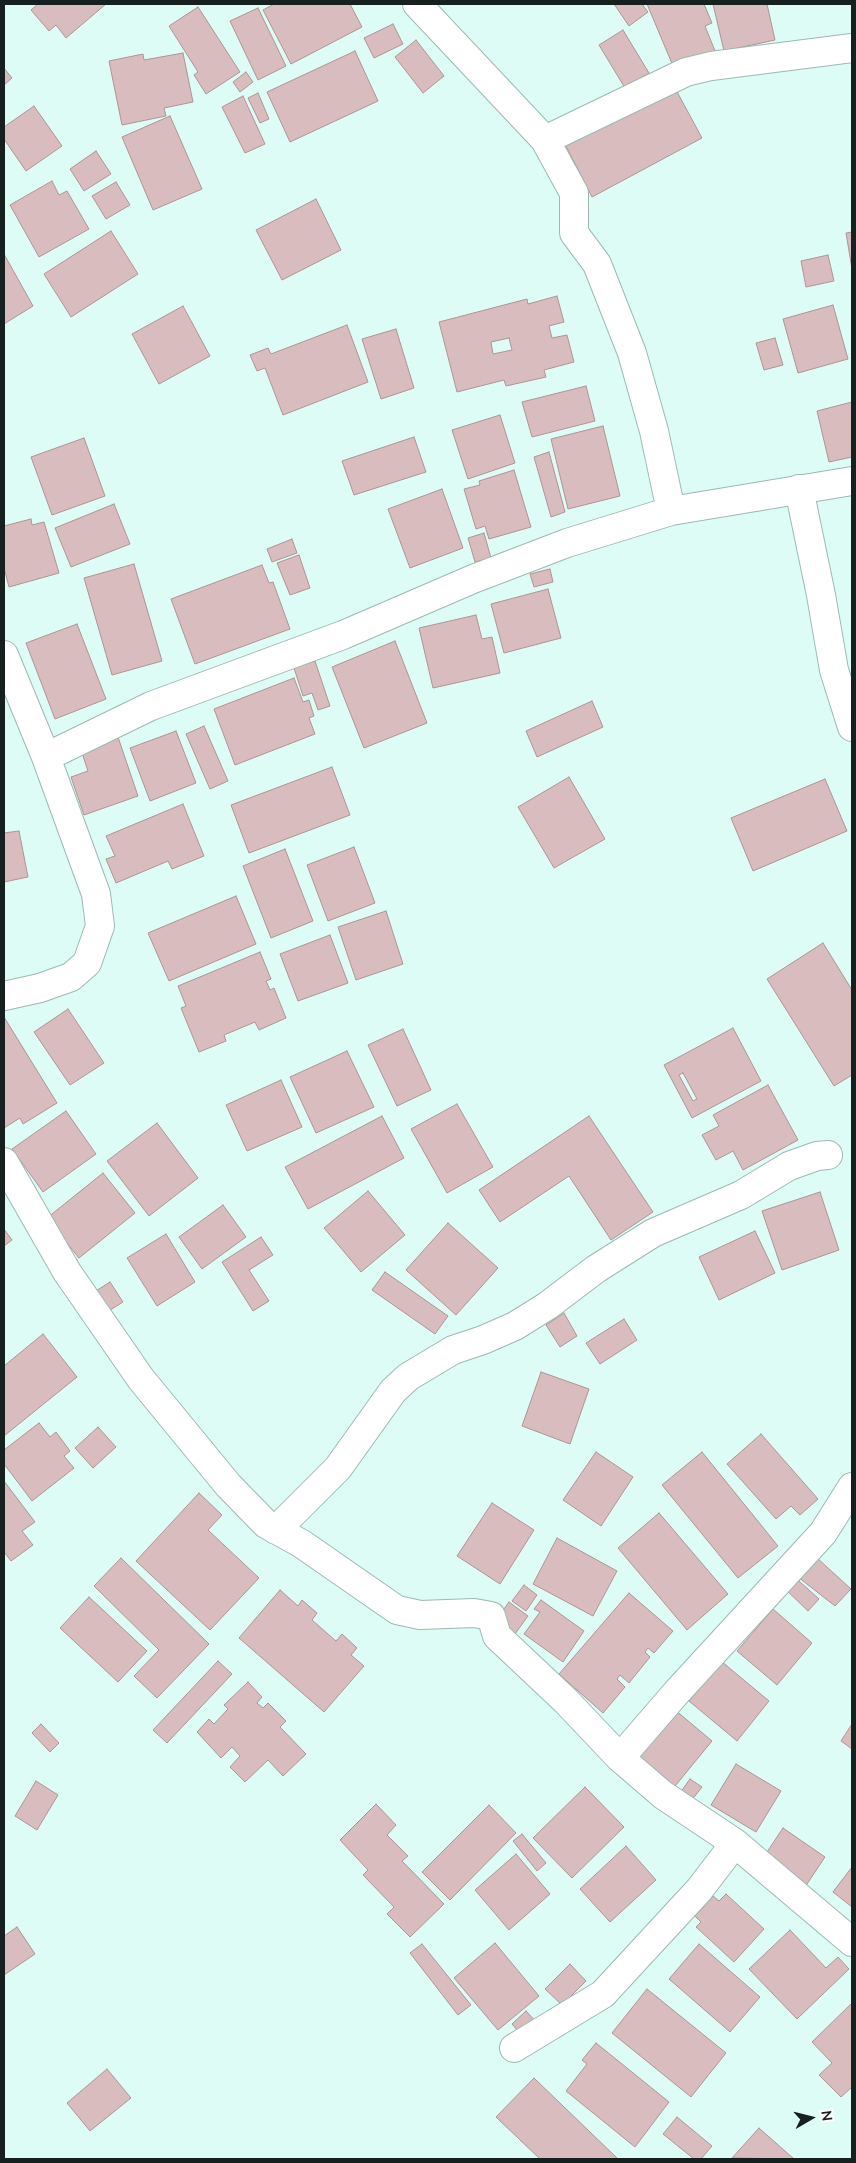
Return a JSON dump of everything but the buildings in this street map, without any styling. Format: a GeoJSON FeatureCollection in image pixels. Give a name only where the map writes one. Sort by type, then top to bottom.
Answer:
{"type":"FeatureCollection","features":[{"type":"Feature","properties":{"kind":"street"},"geometry":{"type":"LineString","coordinates":[[417,4],[545,140],[574,193],[574,232],[597,264],[632,353],[654,431],[671,510]]}},
{"type":"Feature","properties":{"kind":"street"},"geometry":{"type":"LineString","coordinates":[[545,140],[686,72],[711,66],[852,48]]}},
{"type":"Feature","properties":{"kind":"street"},"geometry":{"type":"LineString","coordinates":[[46,757],[151,706],[343,635],[473,579],[567,543],[671,510],[852,481]]}},
{"type":"Feature","properties":{"kind":"street"},"geometry":{"type":"LineString","coordinates":[[799,490],[821,595],[834,670],[852,727]]}},
{"type":"Feature","properties":{"kind":"street"},"geometry":{"type":"LineString","coordinates":[[4,655],[46,757],[96,894],[100,926],[87,963],[71,977],[40,988],[4,996]]}},
{"type":"Feature","properties":{"kind":"street"},"geometry":{"type":"LineString","coordinates":[[276,1530],[338,1468],[393,1391],[408,1377],[454,1350],[514,1326],[547,1306],[596,1269],[653,1233],[741,1195],[789,1166],[817,1156],[828,1155]]}},
{"type":"Feature","properties":{"kind":"street"},"geometry":{"type":"LineString","coordinates":[[4,1162],[67,1272],[141,1378],[228,1485],[266,1524],[302,1544],[397,1610],[420,1615],[474,1614],[491,1616],[497,1636],[566,1701],[620,1758],[663,1795],[735,1843],[852,1942]]}},
{"type":"Feature","properties":{"kind":"street"},"geometry":{"type":"LineString","coordinates":[[620,1758],[676,1692],[823,1533],[852,1486]]}},
{"type":"Feature","properties":{"kind":"street"},"geometry":{"type":"LineString","coordinates":[[514,2048],[603,1994],[699,1890],[735,1843]]}}]}
